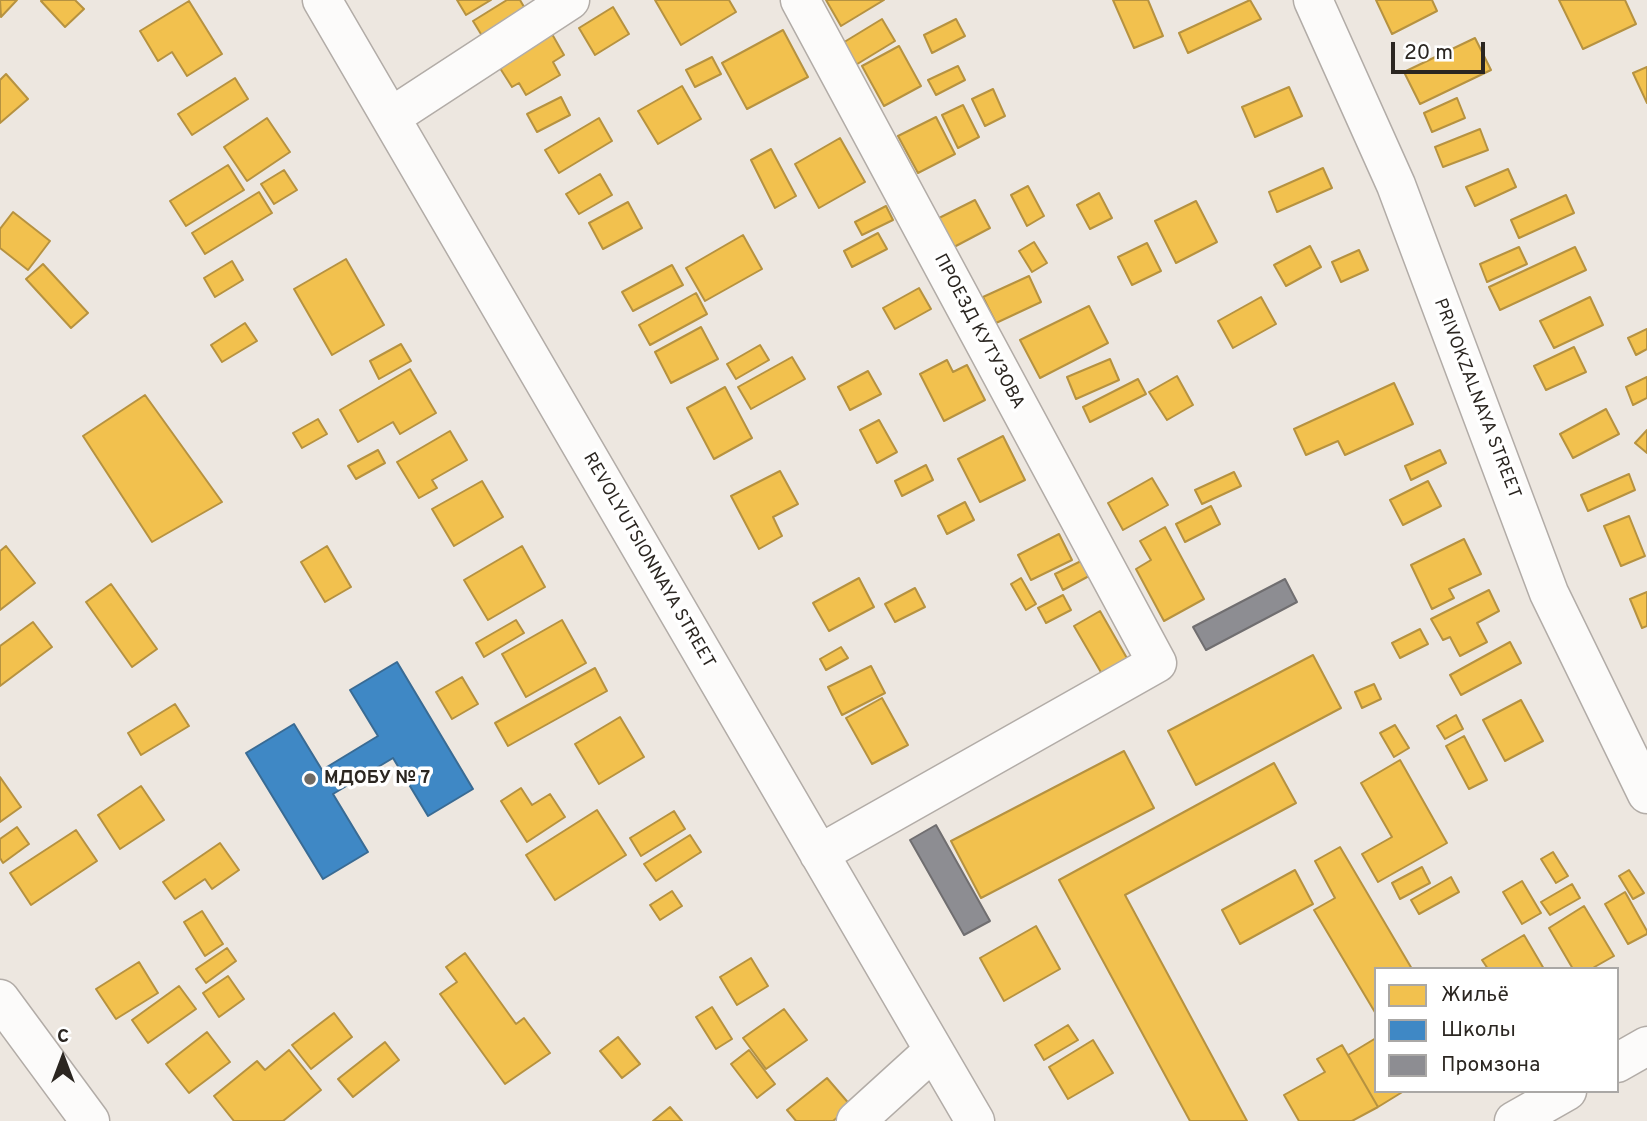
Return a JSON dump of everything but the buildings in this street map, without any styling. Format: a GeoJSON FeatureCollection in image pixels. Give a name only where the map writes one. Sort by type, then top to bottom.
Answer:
{"type":"FeatureCollection","features":[{"type":"Feature","properties":{"kind":"street","name":"REVOLYUTSIONNAYA STREET"},"geometry":{"type":"LineString","coordinates":[[322,0],[975,1121]]}},
{"type":"Feature","properties":{"kind":"street"},"geometry":{"type":"LineString","coordinates":[[391,117],[570,0]]}},
{"type":"Feature","properties":{"kind":"street","name":"ПРОЕЗД КУТУЗОВА"},"geometry":{"type":"LineString","coordinates":[[800,0],[1157,663],[819,854]]}},
{"type":"Feature","properties":{"kind":"street","name":"PRIVOKZALNAYA STREET"},"geometry":{"type":"LineString","coordinates":[[1313,0],[1396,185],[1549,593],[1647,794]]}},
{"type":"Feature","properties":{"kind":"street"},"geometry":{"type":"LineString","coordinates":[[0,999],[90,1121]]}},
{"type":"Feature","properties":{"kind":"street"},"geometry":{"type":"LineString","coordinates":[[1619,1062],[1647,1046]]}},
{"type":"Feature","properties":{"kind":"street"},"geometry":{"type":"LineString","coordinates":[[856,1121],[933,1051]]}},
{"type":"Feature","properties":{"kind":"street"},"geometry":{"type":"LineString","coordinates":[[1514,1121],[1563,1093]]}},
{"type":"Feature","properties":{"kind":"place","name":"МДОБУ № 7"},"geometry":{"type":"Point","coordinates":[310,779]}}]}
